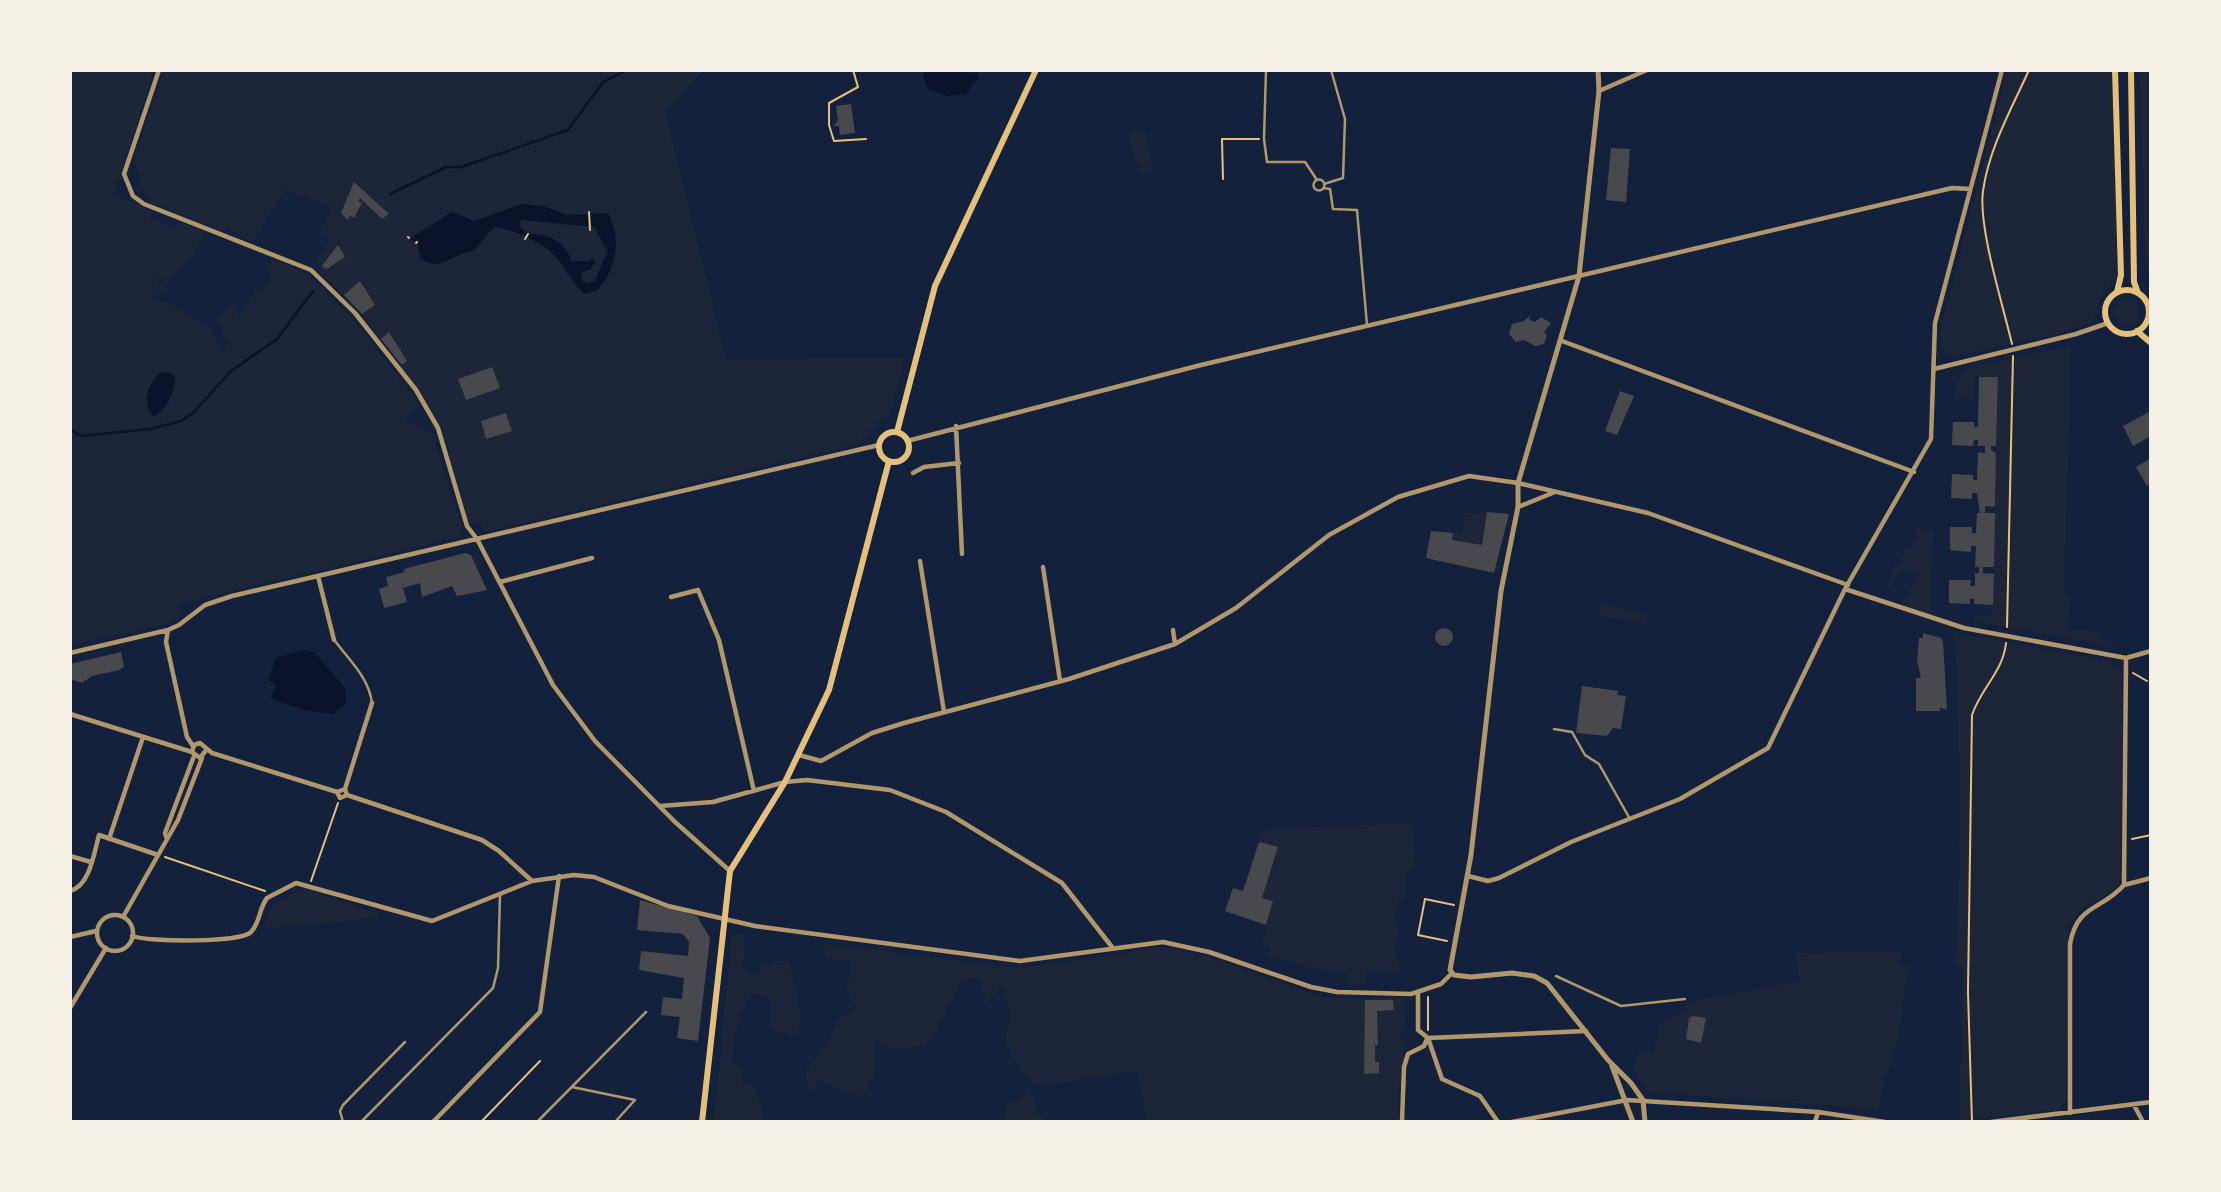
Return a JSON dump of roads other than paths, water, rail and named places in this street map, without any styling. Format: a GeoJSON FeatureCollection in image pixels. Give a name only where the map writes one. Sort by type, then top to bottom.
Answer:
{"type":"FeatureCollection","features":[{"type":"Feature","properties":{"kind":"main road"},"geometry":{"type":"LineString","coordinates":[[897,432],[935,286],[1036,70]]}},
{"type":"Feature","properties":{"kind":"main road"},"geometry":{"type":"LineString","coordinates":[[2115,70],[2121,275],[2117,292],[2106,303],[2108,323],[2117,332],[2137,331],[2149,319],[2146,301],[2137,293],[2127,290],[2117,292]]}},
{"type":"Feature","properties":{"kind":"main road"},"geometry":{"type":"LineString","coordinates":[[2131,70],[2134,282],[2137,293]]}},
{"type":"Feature","properties":{"kind":"main road"},"geometry":{"type":"LineString","coordinates":[[2137,331],[2151,343]]}},
{"type":"Feature","properties":{"kind":"main road"},"geometry":{"type":"LineString","coordinates":[[889,461],[904,457],[909,447],[907,441],[897,432]]}},
{"type":"Feature","properties":{"kind":"main road"},"geometry":{"type":"LineString","coordinates":[[889,461],[880,452],[879,445],[885,434],[897,432]]}},
{"type":"Feature","properties":{"kind":"main road"},"geometry":{"type":"LineString","coordinates":[[702,1122],[730,871],[785,782],[829,690],[889,461]]}},
{"type":"Feature","properties":{"kind":"street"},"geometry":{"type":"LineString","coordinates":[[159,70],[124,174],[133,196],[195,224],[309,268],[355,313],[416,390],[438,428],[467,526],[477,539],[553,685],[595,741],[730,871]]}},
{"type":"Feature","properties":{"kind":"street"},"geometry":{"type":"LineString","coordinates":[[132,936],[154,940],[241,938],[254,929],[262,904],[273,894],[296,883],[397,913],[432,920],[532,881],[559,876],[594,877],[668,906],[755,926],[1020,961],[1163,942],[1209,952],[1311,987],[1360,994],[1418,992],[1441,984],[1451,974],[1468,876],[1501,591],[1518,507],[1518,483],[1579,276],[1599,91],[1598,70]]}},
{"type":"Feature","properties":{"kind":"street"},"geometry":{"type":"LineString","coordinates":[[1599,91],[1647,70]]}},
{"type":"Feature","properties":{"kind":"street"},"geometry":{"type":"LineString","coordinates":[[1468,876],[1488,881],[1499,878],[1571,842],[1680,799],[1768,748],[1847,587],[1914,472],[1934,429],[1935,323],[2002,70]]}},
{"type":"Feature","properties":{"kind":"street"},"geometry":{"type":"LineString","coordinates":[[907,441],[956,426],[1367,325],[1952,188],[1970,189]]}},
{"type":"Feature","properties":{"kind":"street"},"geometry":{"type":"LineString","coordinates":[[1934,369],[2076,334],[2108,323]]}},
{"type":"Feature","properties":{"kind":"street"},"geometry":{"type":"LineString","coordinates":[[1562,341],[1914,472]]}},
{"type":"Feature","properties":{"kind":"street"},"geometry":{"type":"LineString","coordinates":[[956,426],[962,554]]}},
{"type":"Feature","properties":{"kind":"street"},"geometry":{"type":"LineString","coordinates":[[70,653],[167,630],[179,625],[205,605],[464,539],[477,539],[879,445]]}},
{"type":"Feature","properties":{"kind":"street"},"geometry":{"type":"LineString","coordinates":[[914,473],[924,467],[959,463]]}},
{"type":"Feature","properties":{"kind":"street"},"geometry":{"type":"LineString","coordinates":[[799,755],[821,761],[872,733],[1060,681],[1175,644],[1236,608],[1329,536],[1398,497],[1469,476],[1518,483],[1648,513],[1926,618],[1964,628],[2126,658],[2151,651]]}},
{"type":"Feature","properties":{"kind":"street"},"geometry":{"type":"LineString","coordinates":[[1518,507],[1556,491]]}},
{"type":"Feature","properties":{"kind":"street"},"geometry":{"type":"LineString","coordinates":[[500,582],[592,558]]}},
{"type":"Feature","properties":{"kind":"street"},"geometry":{"type":"LineString","coordinates":[[920,561],[944,712]]}},
{"type":"Feature","properties":{"kind":"street"},"geometry":{"type":"LineString","coordinates":[[1043,567],[1060,681]]}},
{"type":"Feature","properties":{"kind":"street"},"geometry":{"type":"LineString","coordinates":[[318,576],[334,640]]}},
{"type":"Feature","properties":{"kind":"street"},"geometry":{"type":"LineString","coordinates":[[671,597],[698,590],[719,640],[754,791]]}},
{"type":"Feature","properties":{"kind":"street"},"geometry":{"type":"LineString","coordinates":[[167,630],[166,642],[187,737],[193,752]]}},
{"type":"Feature","properties":{"kind":"street"},"geometry":{"type":"LineString","coordinates":[[1172,630],[1175,644]]}},
{"type":"Feature","properties":{"kind":"street"},"geometry":{"type":"LineString","coordinates":[[2124,885],[2126,658]]}},
{"type":"Feature","properties":{"kind":"street"},"geometry":{"type":"LineString","coordinates":[[346,792],[372,703]]}},
{"type":"Feature","properties":{"kind":"street"},"geometry":{"type":"LineString","coordinates":[[70,714],[193,752],[212,753],[339,795],[346,792],[482,840],[499,851],[532,881]]}},
{"type":"Feature","properties":{"kind":"street"},"geometry":{"type":"LineString","coordinates":[[109,839],[143,737]]}},
{"type":"Feature","properties":{"kind":"street"},"geometry":{"type":"LineString","coordinates":[[123,917],[167,840],[205,754],[200,743],[193,752],[165,833],[167,840]]}},
{"type":"Feature","properties":{"kind":"street"},"geometry":{"type":"LineString","coordinates":[[660,806],[713,802],[785,782],[835,781],[890,790],[946,812],[1062,883],[1112,948]]}},
{"type":"Feature","properties":{"kind":"street"},"geometry":{"type":"LineString","coordinates":[[339,795],[346,792]]}},
{"type":"Feature","properties":{"kind":"street"},"geometry":{"type":"LineString","coordinates":[[70,891],[78,889],[83,882],[99,835],[159,855]]}},
{"type":"Feature","properties":{"kind":"street"},"geometry":{"type":"LineString","coordinates":[[70,856],[90,863]]}},
{"type":"Feature","properties":{"kind":"street"},"geometry":{"type":"LineString","coordinates":[[433,1122],[540,1012],[559,876]]}},
{"type":"Feature","properties":{"kind":"street"},"geometry":{"type":"LineString","coordinates":[[2070,1113],[2070,944],[2073,927],[2088,909],[2116,894],[2124,885],[2151,878]]}},
{"type":"Feature","properties":{"kind":"street"},"geometry":{"type":"LineString","coordinates":[[107,916],[123,917],[130,923],[132,936],[123,949],[106,948],[99,943],[96,931],[99,923],[107,916]]}},
{"type":"Feature","properties":{"kind":"street"},"geometry":{"type":"LineString","coordinates":[[70,937],[96,931]]}},
{"type":"Feature","properties":{"kind":"street"},"geometry":{"type":"LineString","coordinates":[[70,1008],[106,948]]}},
{"type":"Feature","properties":{"kind":"street"},"geometry":{"type":"LineString","coordinates":[[1451,974],[1465,977],[1512,973],[1539,978],[1547,983],[1643,1100],[1645,1122]]}},
{"type":"Feature","properties":{"kind":"street"},"geometry":{"type":"LineString","coordinates":[[1418,992],[1418,1030],[1428,1038],[1442,1079],[1480,1096],[1498,1122]]}},
{"type":"Feature","properties":{"kind":"street"},"geometry":{"type":"LineString","coordinates":[[1428,1038],[1587,1031]]}},
{"type":"Feature","properties":{"kind":"street"},"geometry":{"type":"LineString","coordinates":[[1402,1122],[1404,1067],[1408,1054],[1424,1046],[1428,1038]]}},
{"type":"Feature","properties":{"kind":"street"},"geometry":{"type":"LineString","coordinates":[[1608,1060],[1627,1100],[1633,1122]]}},
{"type":"Feature","properties":{"kind":"street"},"geometry":{"type":"LineString","coordinates":[[1512,1122],[1627,1100],[1818,1112],[1885,1122]]}},
{"type":"Feature","properties":{"kind":"street"},"geometry":{"type":"LineString","coordinates":[[1991,1122],[2151,1102]]}},
{"type":"Feature","properties":{"kind":"street"},"geometry":{"type":"LineString","coordinates":[[2134,1105],[2143,1122]]}},
{"type":"Feature","properties":{"kind":"street"},"geometry":{"type":"LineString","coordinates":[[1815,1122],[1818,1112]]}},
{"type":"Feature","properties":{"kind":"lane"},"geometry":{"type":"LineString","coordinates":[[1266,70],[1264,139],[1267,162],[1305,162],[1317,180],[1330,189],[1333,209],[1357,210],[1367,325]]}},
{"type":"Feature","properties":{"kind":"lane"},"geometry":{"type":"LineString","coordinates":[[1317,180],[1314,183],[1315,188],[1343,178],[1345,119],[1331,70]]}},
{"type":"Feature","properties":{"kind":"lane"},"geometry":{"type":"LineString","coordinates":[[334,640],[363,676],[372,703]]}},
{"type":"Feature","properties":{"kind":"lane"},"geometry":{"type":"LineString","coordinates":[[1554,729],[1572,732],[1585,755],[1599,764],[1630,818]]}},
{"type":"Feature","properties":{"kind":"lane"},"geometry":{"type":"LineString","coordinates":[[361,1122],[493,988],[498,968],[499,895]]}},
{"type":"Feature","properties":{"kind":"lane"},"geometry":{"type":"LineString","coordinates":[[1556,976],[1621,1006],[1685,999]]}},
{"type":"Feature","properties":{"kind":"lane"},"geometry":{"type":"LineString","coordinates":[[537,1122],[646,1012]]}},
{"type":"Feature","properties":{"kind":"lane"},"geometry":{"type":"LineString","coordinates":[[343,1122],[340,1111],[343,1105],[405,1042]]}},
{"type":"Feature","properties":{"kind":"lane"},"geometry":{"type":"LineString","coordinates":[[572,1087],[635,1100],[615,1122]]}},
{"type":"Feature","properties":{"kind":"waterway"},"geometry":{"type":"LineString","coordinates":[[390,194],[446,167],[461,167],[568,130],[603,82],[627,70]]}},
{"type":"Feature","properties":{"kind":"waterway"},"geometry":{"type":"LineString","coordinates":[[70,429],[81,436],[150,429],[181,421],[193,413],[231,371],[277,339],[313,291]]}}]}
